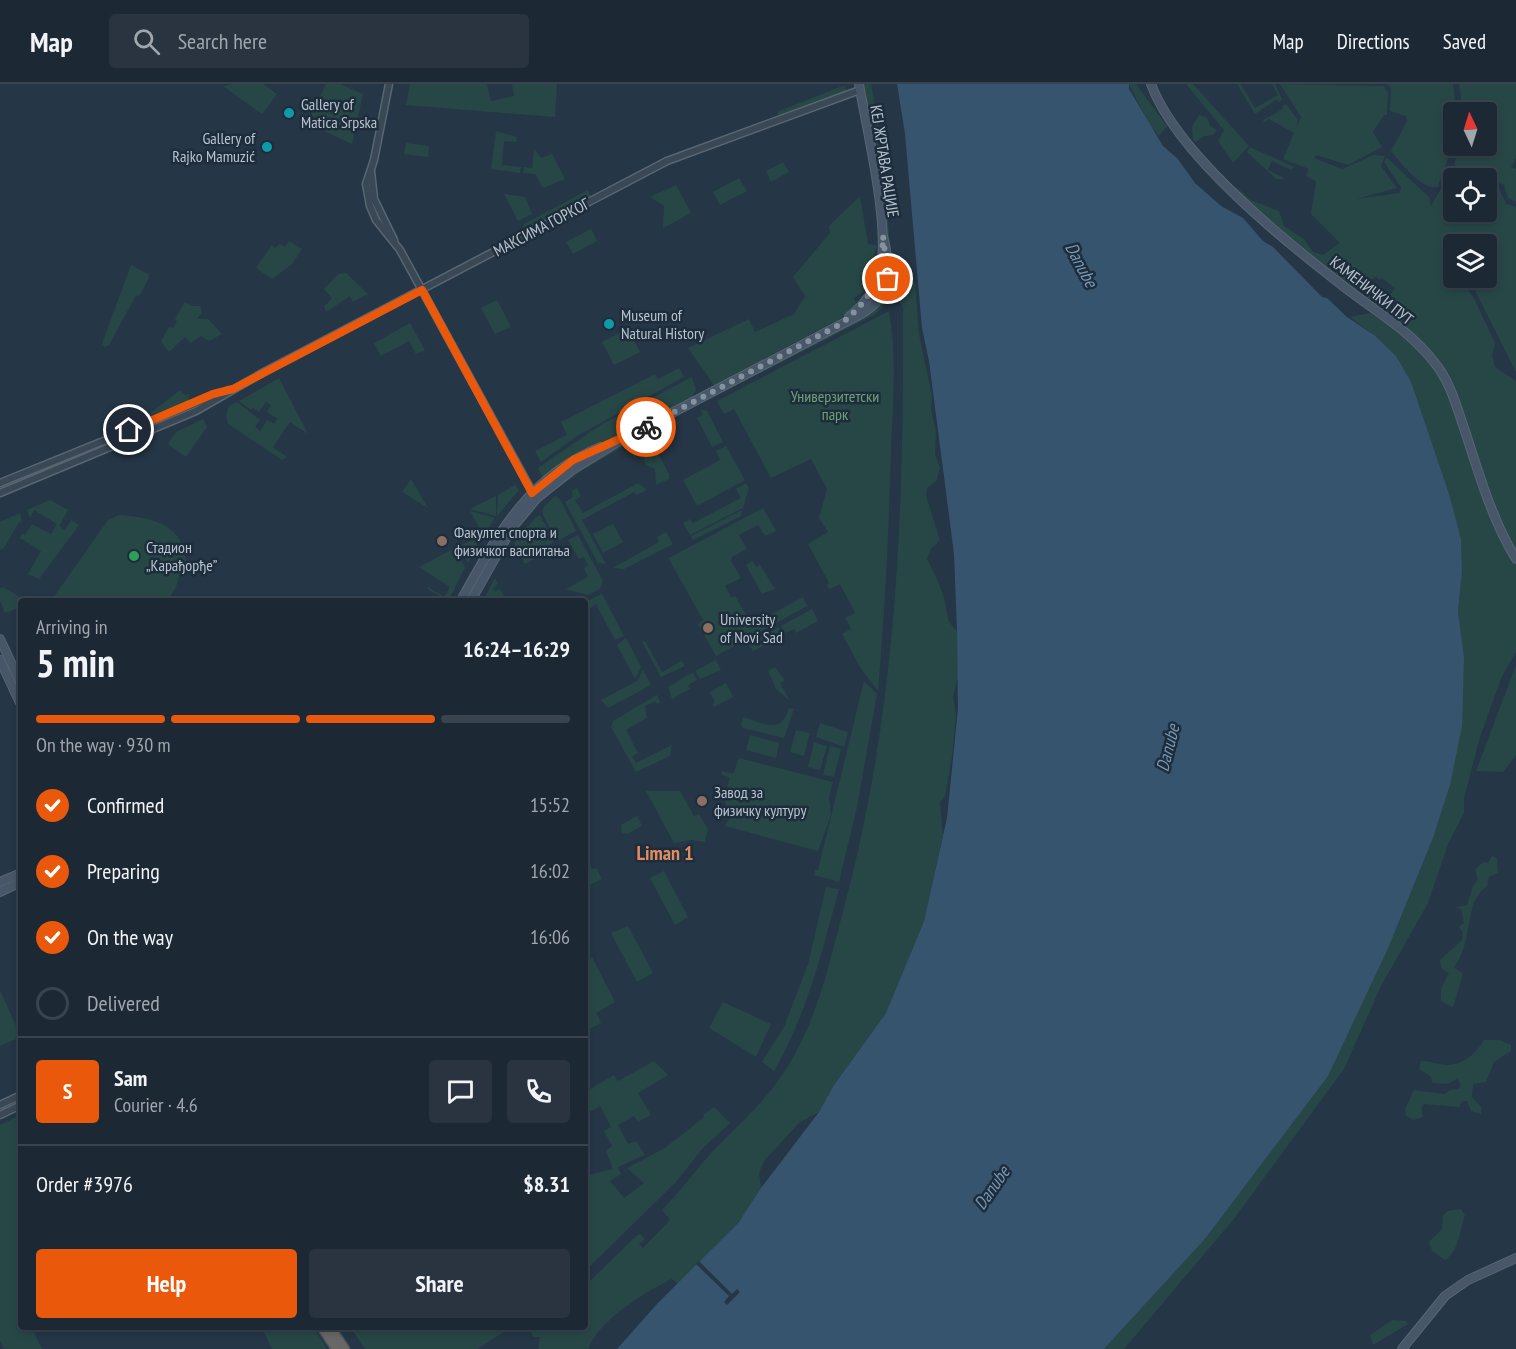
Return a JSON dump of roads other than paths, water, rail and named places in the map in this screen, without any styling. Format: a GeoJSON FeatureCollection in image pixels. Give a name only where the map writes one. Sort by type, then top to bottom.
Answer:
{"type":"FeatureCollection","features":[{"type":"Feature","properties":{"kind":"highway"},"geometry":{"type":"LineString","coordinates":[[323,1330],[336,1349]]}},
{"type":"Feature","properties":{"kind":"highway"},"geometry":{"type":"LineString","coordinates":[[332,1330],[345,1349]]}},
{"type":"Feature","properties":{"kind":"main road","name":"КАМЕНИЧКИ ПУТ"},"geometry":{"type":"LineString","coordinates":[[1151,84],[1173,122],[1215,177],[1323,270],[1407,334],[1436,364],[1453,396],[1493,514],[1516,559]]}},
{"type":"Feature","properties":{"kind":"main road","name":"КЕЈ ЖРТАВА РАЦИЈЕ"},"geometry":{"type":"LineString","coordinates":[[841,324],[862,305],[878,278],[883,236],[860,87]]}},
{"type":"Feature","properties":{"kind":"main road"},"geometry":{"type":"LineString","coordinates":[[462,598],[504,525],[534,496],[580,464],[624,438],[870,309],[885,291],[888,262],[883,236]]}},
{"type":"Feature","properties":{"kind":"main road"},"geometry":{"type":"LineString","coordinates":[[472,598],[512,528],[534,496]]}},
{"type":"Feature","properties":{"kind":"main road"},"geometry":{"type":"LineString","coordinates":[[0,639],[18,678]]}},
{"type":"Feature","properties":{"kind":"main road"},"geometry":{"type":"LineString","coordinates":[[0,660],[18,699]]}},
{"type":"Feature","properties":{"kind":"main road"},"geometry":{"type":"LineString","coordinates":[[0,882],[18,874]]}},
{"type":"Feature","properties":{"kind":"main road"},"geometry":{"type":"LineString","coordinates":[[0,892],[18,883]]}},
{"type":"Feature","properties":{"kind":"main road"},"geometry":{"type":"LineString","coordinates":[[1402,1349],[1445,1296],[1468,1280],[1516,1258]]}},
{"type":"Feature","properties":{"kind":"street"},"geometry":{"type":"LineString","coordinates":[[389,84],[371,170],[374,199],[396,245],[534,496]]}},
{"type":"Feature","properties":{"kind":"street","name":"МАКСИМА ГОРКОГ"},"geometry":{"type":"LineString","coordinates":[[0,493],[217,401],[233,389],[678,157],[860,87]]}},
{"type":"Feature","properties":{"kind":"street","name":"МАКСИМА ГОРКОГ"},"geometry":{"type":"LineString","coordinates":[[0,483],[213,394],[233,389]]}},
{"type":"Feature","properties":{"kind":"street"},"geometry":{"type":"LineString","coordinates":[[0,1105],[18,1096]]}},
{"type":"Feature","properties":{"kind":"street"},"geometry":{"type":"LineString","coordinates":[[0,1115],[18,1106]]}},
{"type":"Feature","properties":{"kind":"water","name":"Danube"},"geometry":{"type":"Polygon","coordinates":[[[897,84],[1129,84],[1129,89],[1163,146],[1177,158],[1195,183],[1221,206],[1243,218],[1263,241],[1273,247],[1322,297],[1327,298],[1347,317],[1374,335],[1396,356],[1411,382],[1449,494],[1461,539],[1462,572],[1458,611],[1464,657],[1462,726],[1450,785],[1433,838],[1389,946],[1328,1076],[1204,1240],[1104,1349],[617,1349],[657,1304],[739,1222],[761,1188],[819,1112],[834,1085],[886,1013],[924,921],[947,818],[958,709],[954,554],[929,361],[922,328],[905,134],[897,84]]]}},
{"type":"Feature","properties":{"kind":"place","name":"Gallery of Matica Srpska"},"geometry":{"type":"Point","coordinates":[289,113]}},
{"type":"Feature","properties":{"kind":"place","name":"Gallery of Rajko Mamuzić"},"geometry":{"type":"Point","coordinates":[267,147]}},
{"type":"Feature","properties":{"kind":"place","name":"Museum of Natural History"},"geometry":{"type":"Point","coordinates":[609,324]}},
{"type":"Feature","properties":{"kind":"place","name":"Факултет спорта и физичког васпитања"},"geometry":{"type":"Point","coordinates":[442,541]}},
{"type":"Feature","properties":{"kind":"place","name":"Стадион „Карађорђе”"},"geometry":{"type":"Point","coordinates":[134,556]}},
{"type":"Feature","properties":{"kind":"place","name":"University of Novi Sad"},"geometry":{"type":"Point","coordinates":[708,628]}},
{"type":"Feature","properties":{"kind":"place","name":"Завод за физичку културу"},"geometry":{"type":"Point","coordinates":[702,801]}},
{"type":"Feature","properties":{"kind":"district","name":"Liman 1"},"geometry":{"type":"Point","coordinates":[665,853]}},
{"type":"Feature","properties":{"kind":"park label","name":"Универзитетски парк"},"geometry":{"type":"Point","coordinates":[835,405]}}]}
